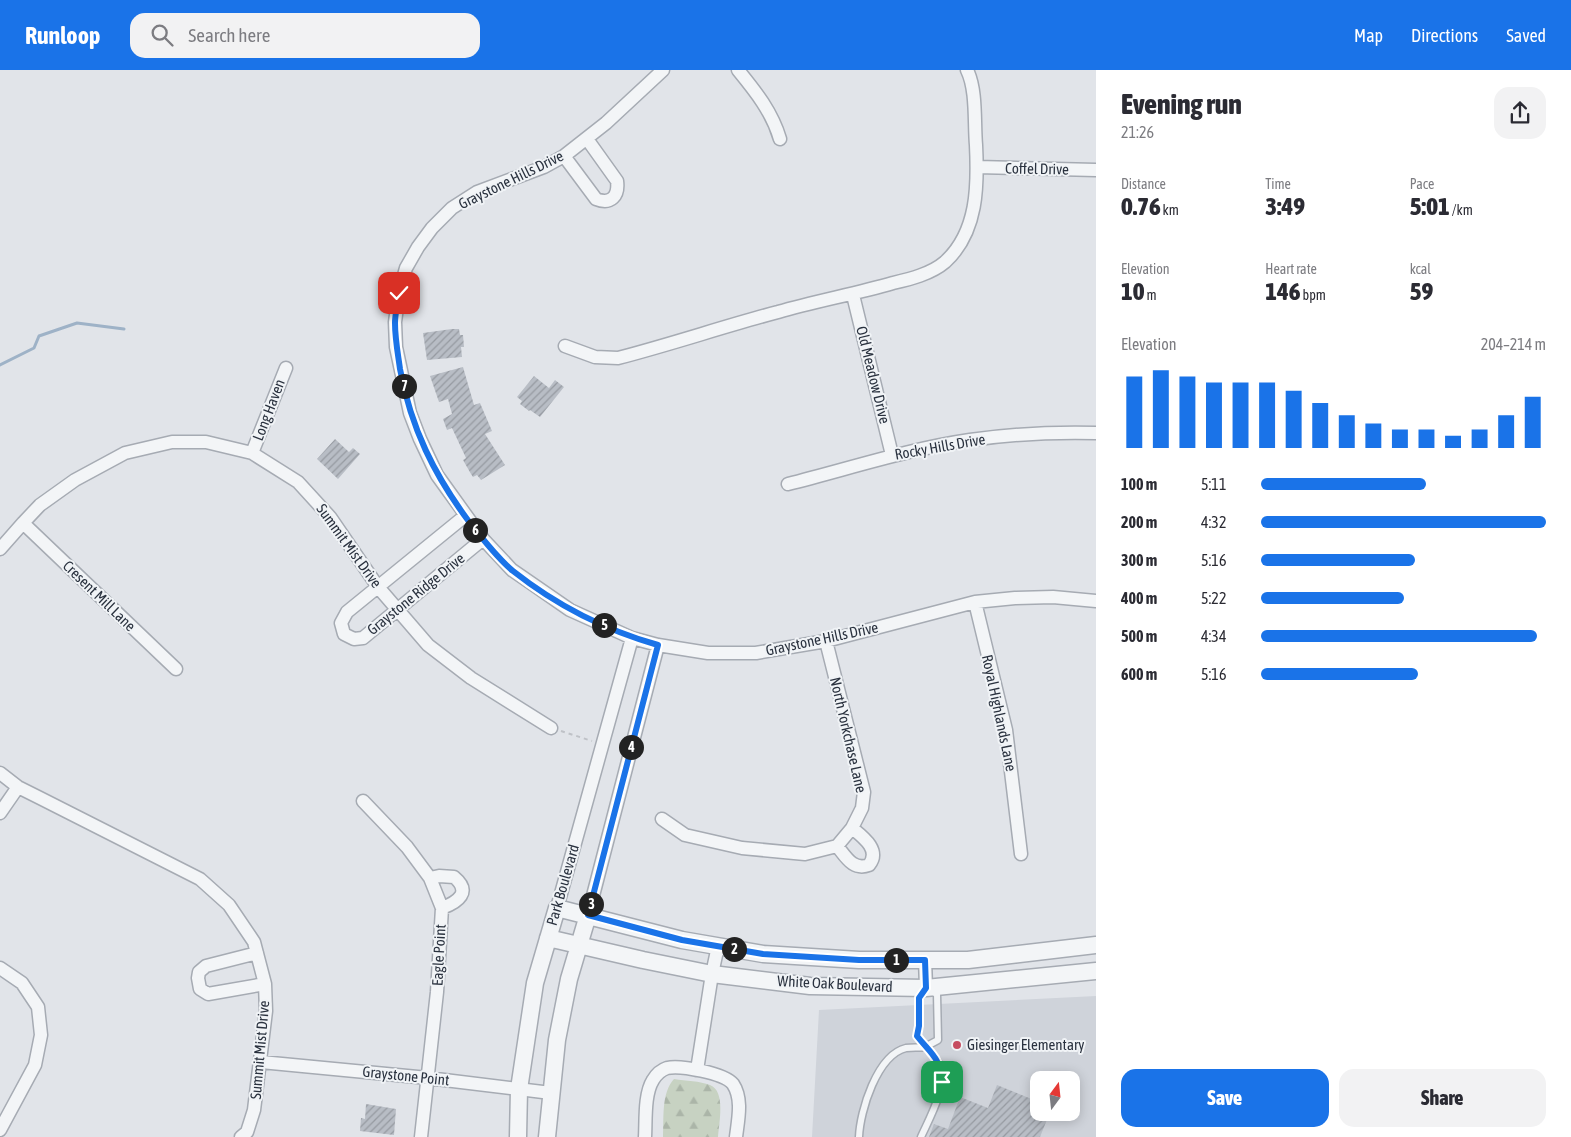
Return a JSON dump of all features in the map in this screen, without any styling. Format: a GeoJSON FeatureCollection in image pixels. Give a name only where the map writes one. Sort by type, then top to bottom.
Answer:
{"type":"FeatureCollection","features":[{"type":"Feature","properties":{"kind":"street","name":"Graystone Hills Drive"},"geometry":{"type":"LineString","coordinates":[[663,70],[564,156],[535,171],[477,192],[452,208],[432,228],[406,268],[399,293],[395,322],[396,347],[410,413],[437,475],[483,539],[512,570],[570,610],[632,638],[658,645],[708,652],[756,654],[826,641],[975,602],[1053,597],[1096,602]]}},
{"type":"Feature","properties":{"kind":"street"},"geometry":{"type":"LineString","coordinates":[[738,70],[768,108],[780,139]]}},
{"type":"Feature","properties":{"kind":"street"},"geometry":{"type":"LineString","coordinates":[[564,346],[595,356],[618,358],[779,311],[853,295],[932,270],[945,262],[971,223],[977,167],[974,101],[967,70]]}},
{"type":"Feature","properties":{"kind":"street"},"geometry":{"type":"LineString","coordinates":[[564,156],[596,199],[602,202],[616,197],[617,181],[587,138]]}},
{"type":"Feature","properties":{"kind":"street","name":"Coffel Drive"},"geometry":{"type":"LineString","coordinates":[[977,167],[1096,170]]}},
{"type":"Feature","properties":{"kind":"street","name":"Old Meadow Drive"},"geometry":{"type":"LineString","coordinates":[[853,295],[892,456]]}},
{"type":"Feature","properties":{"kind":"street","name":"Long Haven"},"geometry":{"type":"LineString","coordinates":[[252,453],[286,368]]}},
{"type":"Feature","properties":{"kind":"street","name":"Rocky Hills Drive"},"geometry":{"type":"LineString","coordinates":[[788,484],[892,456],[970,440],[1096,433]]}},
{"type":"Feature","properties":{"kind":"street","name":"Summit Mist Drive"},"geometry":{"type":"LineString","coordinates":[[0,549],[40,505],[75,480],[126,452],[172,442],[206,442],[252,453],[298,482],[330,518],[378,587],[428,645],[471,678],[551,728]]}},
{"type":"Feature","properties":{"kind":"street","name":"Graystone Ridge Drive"},"geometry":{"type":"LineString","coordinates":[[465,516],[346,612],[341,623],[344,634],[354,640],[363,638],[483,539]]}},
{"type":"Feature","properties":{"kind":"street","name":"Cresent Mill Lane"},"geometry":{"type":"LineString","coordinates":[[23,523],[176,669]]}},
{"type":"Feature","properties":{"kind":"street","name":"Royal Highlands Lane"},"geometry":{"type":"LineString","coordinates":[[975,602],[1006,730],[1021,854]]}},
{"type":"Feature","properties":{"kind":"street","name":"Park Boulevard"},"geometry":{"type":"LineString","coordinates":[[518,1137],[519,1089],[535,983],[632,638]]}},
{"type":"Feature","properties":{"kind":"street","name":"North Yorkchase Lane"},"geometry":{"type":"LineString","coordinates":[[826,641],[864,792],[862,808],[852,828],[837,846]]}},
{"type":"Feature","properties":{"kind":"street","name":"Park Boulevard"},"geometry":{"type":"LineString","coordinates":[[548,1137],[551,1094],[561,1023],[570,979],[658,645]]}},
{"type":"Feature","properties":{"kind":"street","name":"Summit Mist Drive"},"geometry":{"type":"LineString","coordinates":[[0,773],[18,787],[200,879],[229,905],[254,942],[265,984],[266,1011],[254,1110],[246,1132],[241,1137]]}},
{"type":"Feature","properties":{"kind":"street"},"geometry":{"type":"LineString","coordinates":[[0,813],[18,787]]}},
{"type":"Feature","properties":{"kind":"street","name":"Eagle Point"},"geometry":{"type":"LineString","coordinates":[[363,801],[406,847],[430,878],[442,908],[437,992],[421,1137]]}},
{"type":"Feature","properties":{"kind":"street"},"geometry":{"type":"LineString","coordinates":[[662,819],[685,834],[742,848],[805,854],[837,846],[852,864],[858,867],[869,865],[872,861],[872,849],[866,840],[852,828]]}},
{"type":"Feature","properties":{"kind":"street"},"geometry":{"type":"LineString","coordinates":[[430,878],[439,876],[454,877],[462,886],[459,898],[442,908]]}},
{"type":"Feature","properties":{"kind":"street","name":"White Oak Boulevard"},"geometry":{"type":"LineString","coordinates":[[557,908],[682,940],[763,954],[859,960],[968,960],[1096,945]]}},
{"type":"Feature","properties":{"kind":"street","name":"White Oak Boulevard"},"geometry":{"type":"LineString","coordinates":[[548,938],[712,974],[810,986],[926,988],[1096,972]]}},
{"type":"Feature","properties":{"kind":"street"},"geometry":{"type":"LineString","coordinates":[[698,1070],[718,946]]}},
{"type":"Feature","properties":{"kind":"street"},"geometry":{"type":"LineString","coordinates":[[257,954],[206,966],[199,972],[200,989],[208,994],[265,984]]}},
{"type":"Feature","properties":{"kind":"street"},"geometry":{"type":"LineString","coordinates":[[925,960],[926,988]]}},
{"type":"Feature","properties":{"kind":"street"},"geometry":{"type":"LineString","coordinates":[[0,968],[22,983],[38,1007],[41,1035],[35,1065],[0,1130]]}},
{"type":"Feature","properties":{"kind":"street","name":"Graystone Point"},"geometry":{"type":"LineString","coordinates":[[261,1062],[428,1078],[551,1094]]}},
{"type":"Feature","properties":{"kind":"street"},"geometry":{"type":"LineString","coordinates":[[645,1137],[647,1100],[651,1082],[658,1073],[668,1068],[715,1073],[726,1078],[732,1084],[739,1102],[736,1137]]}},
{"type":"Feature","properties":{"kind":"lane"},"geometry":{"type":"LineString","coordinates":[[859,1137],[865,1102],[877,1076],[890,1057],[905,1048],[926,1047],[938,1040],[939,1028],[936,994],[926,988],[919,998],[917,1036],[926,1047],[933,1054],[941,1066],[942,1082],[940,1093],[921,1137]]}},
{"type":"Feature","properties":{"kind":"path"},"geometry":{"type":"LineString","coordinates":[[551,728],[602,744]]}},
{"type":"Feature","properties":{"kind":"shaded area","name":"Giesinger Elementary"},"geometry":{"type":"Polygon","coordinates":[[[1096,996],[1096,1137],[812,1137],[819,1010],[1096,996]]]}},
{"type":"Feature","properties":{"kind":"green space"},"geometry":{"type":"Polygon","coordinates":[[[674,1079],[702,1083],[715,1088],[720,1100],[718,1137],[663,1137],[665,1099],[674,1079]]]}},
{"type":"Feature","properties":{"kind":"building"},"geometry":{"type":"Polygon","coordinates":[[[459,329],[460,335],[463,335],[464,347],[461,347],[462,357],[427,360],[423,333],[459,329]]]}},
{"type":"Feature","properties":{"kind":"building"},"geometry":{"type":"Polygon","coordinates":[[[463,367],[474,405],[480,403],[492,431],[485,434],[505,465],[481,480],[477,475],[473,477],[463,460],[466,458],[452,428],[447,430],[443,419],[452,414],[448,399],[439,402],[430,376],[463,367]]]}},
{"type":"Feature","properties":{"kind":"building"},"geometry":{"type":"Polygon","coordinates":[[[534,376],[549,388],[555,380],[564,387],[540,417],[520,404],[522,401],[517,397],[534,376]]]}},
{"type":"Feature","properties":{"kind":"building"},"geometry":{"type":"Polygon","coordinates":[[[335,439],[349,452],[353,448],[360,454],[338,479],[317,459],[335,439]]]}},
{"type":"Feature","properties":{"kind":"building","name":"Giesinger Elementary"},"geometry":{"type":"Polygon","coordinates":[[[997,1085],[1030,1098],[1030,1121],[1046,1121],[1040,1137],[929,1137],[934,1124],[948,1129],[960,1097],[988,1108],[997,1085]]]}},
{"type":"Feature","properties":{"kind":"building"},"geometry":{"type":"Polygon","coordinates":[[[366,1104],[396,1109],[394,1135],[360,1131],[361,1118],[365,1119],[366,1104]]]}},
{"type":"Feature","properties":{"kind":"waterway"},"geometry":{"type":"LineString","coordinates":[[0,365],[34,348],[39,336],[77,323],[124,329]]}},
{"type":"Feature","properties":{"kind":"place","name":"Giesinger Elementary"},"geometry":{"type":"Point","coordinates":[957,1045]}},
{"type":"Feature","properties":{"kind":"route"},"geometry":{"type":"LineString","coordinates":[[399,293],[395,322],[396,347],[410,413],[437,475],[465,516],[483,539],[512,570],[570,610],[632,638],[658,645],[588,915],[682,940],[763,954],[859,960],[925,960],[926,988],[919,998],[917,1036],[941,1066],[942,1082]]}}]}
